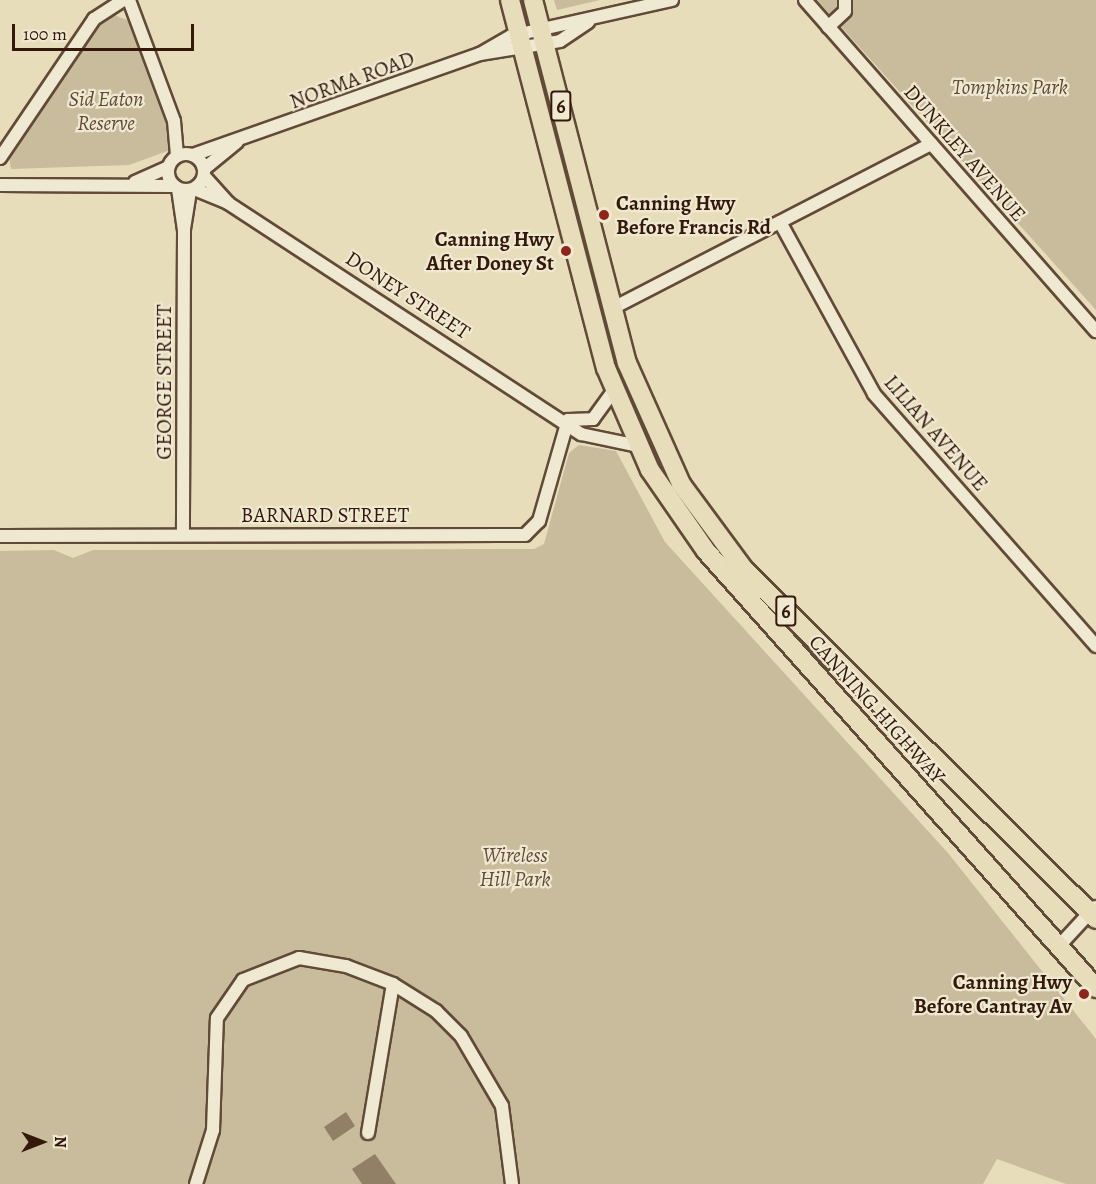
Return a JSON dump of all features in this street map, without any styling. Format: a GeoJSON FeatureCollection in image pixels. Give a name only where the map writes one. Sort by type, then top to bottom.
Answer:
{"type":"FeatureCollection","features":[{"type":"Feature","properties":{"kind":"highway","name":"CANNING HIGHWAY"},"geometry":{"type":"LineString","coordinates":[[510,0],[614,390],[638,446],[706,551],[1096,988]]}},
{"type":"Feature","properties":{"kind":"highway","name":"CANNING HIGHWAY"},"geometry":{"type":"LineString","coordinates":[[533,0],[613,308],[652,430],[709,526],[793,619],[1094,913]]}},
{"type":"Feature","properties":{"kind":"street"},"geometry":{"type":"LineString","coordinates":[[0,158],[91,24],[123,0]]}},
{"type":"Feature","properties":{"kind":"street"},"geometry":{"type":"LineString","coordinates":[[129,0],[186,155],[167,168],[135,182]]}},
{"type":"Feature","properties":{"kind":"street"},"geometry":{"type":"LineString","coordinates":[[543,36],[672,0]]}},
{"type":"Feature","properties":{"kind":"street","name":"DUNKLEY AVENUE"},"geometry":{"type":"LineString","coordinates":[[805,0],[1096,331]]}},
{"type":"Feature","properties":{"kind":"street"},"geometry":{"type":"LineString","coordinates":[[828,27],[845,11],[845,0]]}},
{"type":"Feature","properties":{"kind":"street","name":"NORMA ROAD"},"geometry":{"type":"LineString","coordinates":[[186,155],[237,142],[480,54],[490,43],[521,41],[543,36]]}},
{"type":"Feature","properties":{"kind":"street","name":"NORMA ROAD"},"geometry":{"type":"LineString","coordinates":[[184,188],[237,142]]}},
{"type":"Feature","properties":{"kind":"street"},"geometry":{"type":"LineString","coordinates":[[613,308],[931,144]]}},
{"type":"Feature","properties":{"kind":"street","name":"DONEY STREET"},"geometry":{"type":"LineString","coordinates":[[186,155],[228,203]]}},
{"type":"Feature","properties":{"kind":"street","name":"GEORGE STREET"},"geometry":{"type":"LineString","coordinates":[[167,168],[184,188],[183,534]]}},
{"type":"Feature","properties":{"kind":"street"},"geometry":{"type":"LineString","coordinates":[[0,185],[135,182],[184,188]]}},
{"type":"Feature","properties":{"kind":"street","name":"DONEY STREET"},"geometry":{"type":"LineString","coordinates":[[184,188],[228,203],[568,420],[581,434],[638,446]]}},
{"type":"Feature","properties":{"kind":"street","name":"LILIAN AVENUE"},"geometry":{"type":"LineString","coordinates":[[780,222],[874,394],[1096,646]]}},
{"type":"Feature","properties":{"kind":"street"},"geometry":{"type":"LineString","coordinates":[[568,420],[593,419],[614,390]]}},
{"type":"Feature","properties":{"kind":"street","name":"BARNARD STREET"},"geometry":{"type":"LineString","coordinates":[[0,536],[525,534],[539,521],[568,420]]}},
{"type":"Feature","properties":{"kind":"street"},"geometry":{"type":"LineString","coordinates":[[1059,946],[1094,913]]}},
{"type":"Feature","properties":{"kind":"street"},"geometry":{"type":"LineString","coordinates":[[196,1184],[213,1130],[217,1018],[243,980],[299,958],[346,966],[393,984],[436,1011],[482,1066],[507,1122],[512,1184]]}},
{"type":"Feature","properties":{"kind":"street"},"geometry":{"type":"LineString","coordinates":[[368,1133],[393,984]]}},
{"type":"Feature","properties":{"kind":"green space"},"geometry":{"type":"Polygon","coordinates":[[[554,0],[600,0],[557,10],[554,0]]]}},
{"type":"Feature","properties":{"kind":"green space","name":"Tompkins Park"},"geometry":{"type":"Polygon","coordinates":[[[817,0],[1096,0],[1096,310],[817,0]]]}},
{"type":"Feature","properties":{"kind":"green space","name":"Sid Eaton Reserve"},"geometry":{"type":"Polygon","coordinates":[[[111,14],[130,21],[173,132],[173,149],[129,165],[11,169],[9,157],[93,30],[111,14]]]}},
{"type":"Feature","properties":{"kind":"green space","name":"Wireless Hill Park"},"geometry":{"type":"Polygon","coordinates":[[[579,445],[616,451],[665,542],[948,853],[1096,1039],[1096,1184],[1066,1184],[997,1159],[983,1184],[0,1184],[0,551],[54,550],[73,558],[93,550],[534,549],[544,544],[569,453],[579,445]]]}},
{"type":"Feature","properties":{"kind":"building"},"geometry":{"type":"Polygon","coordinates":[[[346,1112],[355,1126],[333,1141],[324,1127],[346,1112]]]}},
{"type":"Feature","properties":{"kind":"building"},"geometry":{"type":"Polygon","coordinates":[[[375,1154],[396,1184],[362,1184],[352,1169],[375,1154]]]}},
{"type":"Feature","properties":{"kind":"place","name":"Canning Hwy Before Francis Rd"},"geometry":{"type":"Point","coordinates":[604,215]}},
{"type":"Feature","properties":{"kind":"place","name":"Canning Hwy After Doney St"},"geometry":{"type":"Point","coordinates":[566,251]}},
{"type":"Feature","properties":{"kind":"place","name":"Canning Hwy Before Cantray Av"},"geometry":{"type":"Point","coordinates":[1084,994]}}]}
